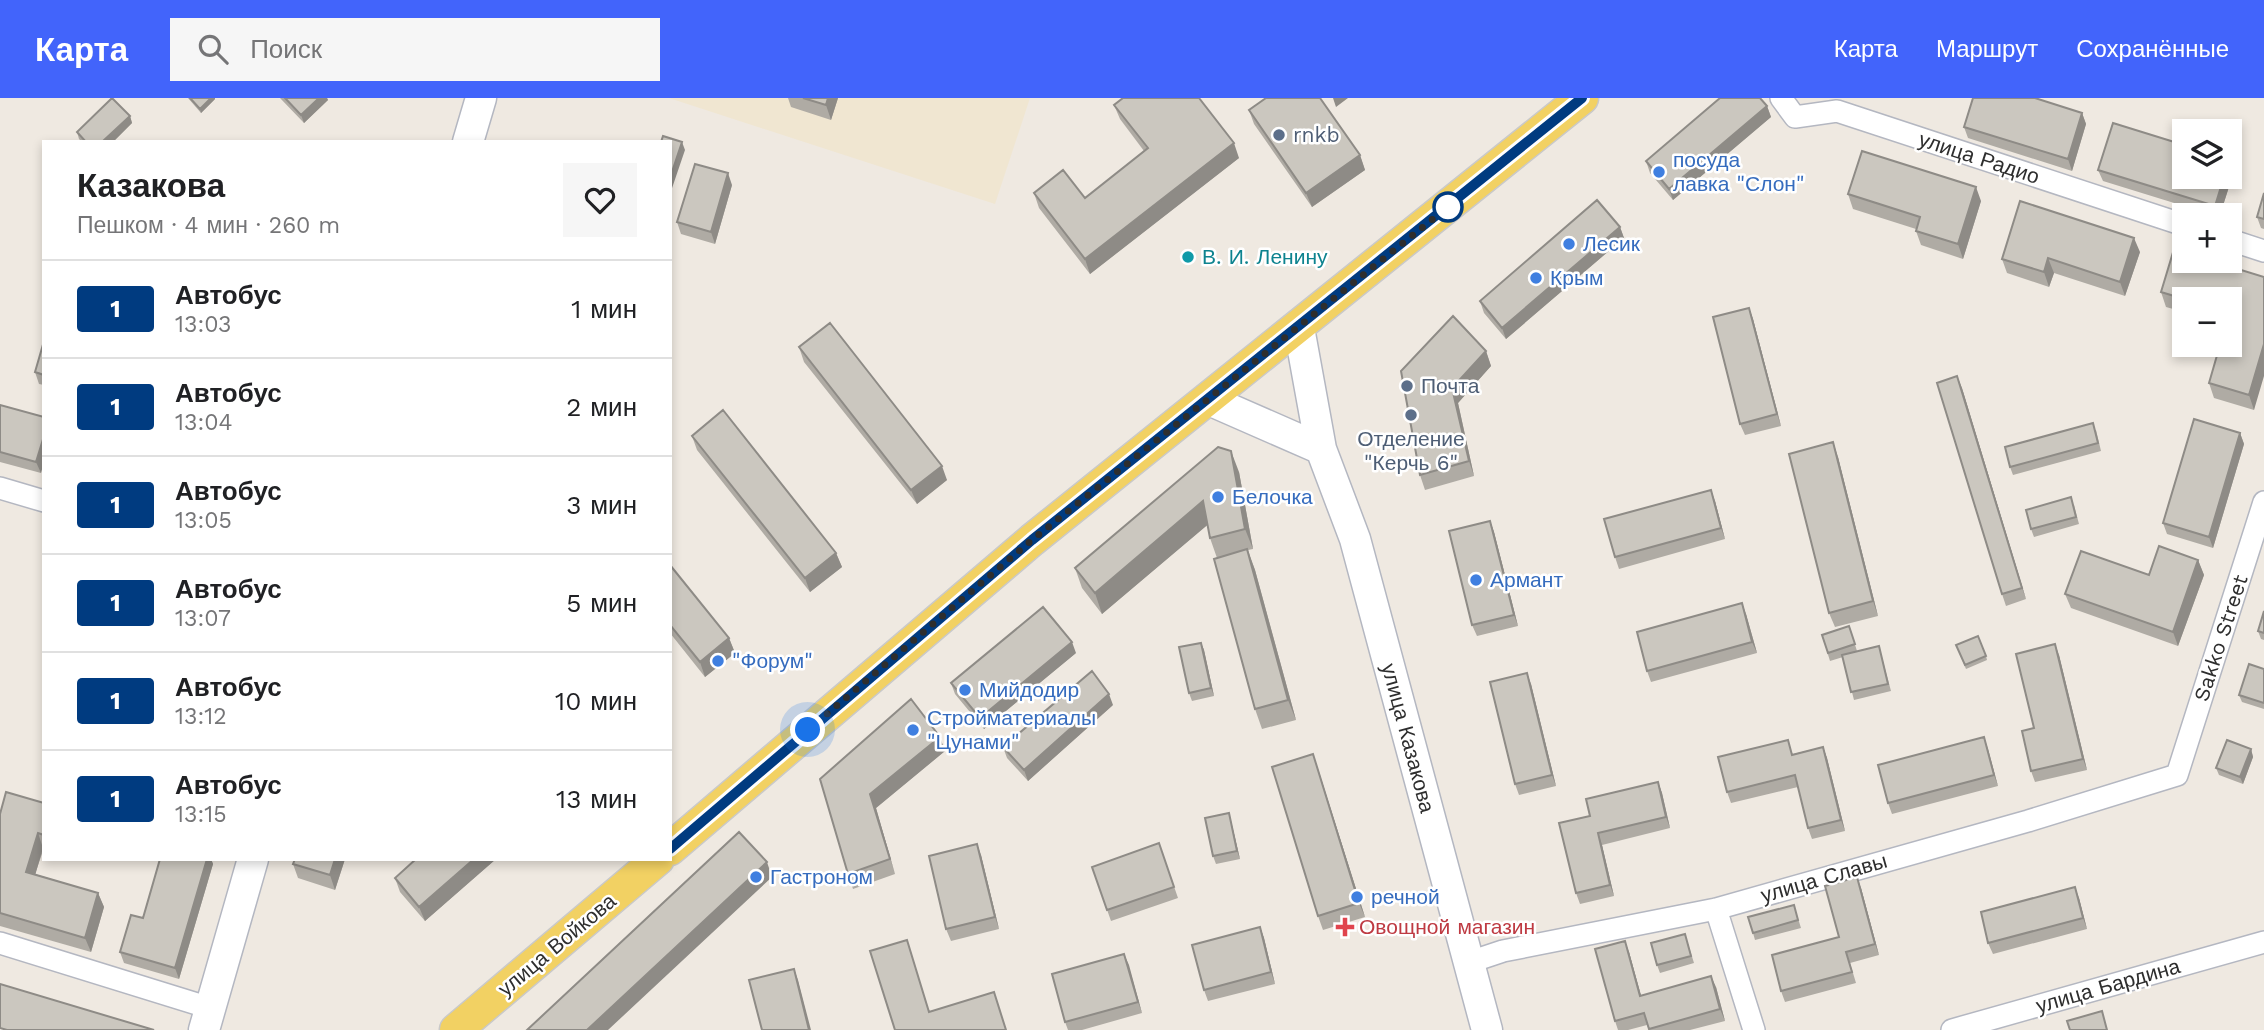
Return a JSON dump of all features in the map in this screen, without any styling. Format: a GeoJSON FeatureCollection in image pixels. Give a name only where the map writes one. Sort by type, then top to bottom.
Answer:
{"type":"FeatureCollection","features":[{"type":"Feature","properties":{"kind":"main road"},"geometry":{"type":"LineString","coordinates":[[469,140],[481,98]]}},
{"type":"Feature","properties":{"kind":"main road"},"geometry":{"type":"LineString","coordinates":[[672,847],[1032,540],[1582,98]]}},
{"type":"Feature","properties":{"kind":"main road","name":"улица Казакова"},"geometry":{"type":"LineString","coordinates":[[1299,328],[1321,449],[1355,539],[1487,1030]]}},
{"type":"Feature","properties":{"kind":"main road"},"geometry":{"type":"LineString","coordinates":[[1209,400],[1321,449]]}},
{"type":"Feature","properties":{"kind":"main road"},"geometry":{"type":"LineString","coordinates":[[207,1019],[252,861]]}},
{"type":"Feature","properties":{"kind":"main road","name":"улица Войкова"},"geometry":{"type":"LineString","coordinates":[[456,1030],[656,861]]}},
{"type":"Feature","properties":{"kind":"street","name":"улица Радио"},"geometry":{"type":"LineString","coordinates":[[1781,98],[1795,117],[1837,111],[2172,221]]}},
{"type":"Feature","properties":{"kind":"street"},"geometry":{"type":"LineString","coordinates":[[2242,244],[2264,251]]}},
{"type":"Feature","properties":{"kind":"street"},"geometry":{"type":"LineString","coordinates":[[0,488],[42,500]]}},
{"type":"Feature","properties":{"kind":"street","name":"Sakko Street"},"geometry":{"type":"LineString","coordinates":[[2177,775],[2264,502]]}},
{"type":"Feature","properties":{"kind":"street","name":"улица Славы"},"geometry":{"type":"LineString","coordinates":[[1467,963],[1503,951],[1716,909],[2028,821],[2177,775]]}},
{"type":"Feature","properties":{"kind":"street"},"geometry":{"type":"LineString","coordinates":[[1716,909],[1754,1030]]}},
{"type":"Feature","properties":{"kind":"street","name":"улица Бардина"},"geometry":{"type":"LineString","coordinates":[[1952,1030],[2264,942]]}},
{"type":"Feature","properties":{"kind":"street"},"geometry":{"type":"LineString","coordinates":[[0,943],[207,1019]]}},
{"type":"Feature","properties":{"kind":"shaded area"},"geometry":{"type":"Polygon","coordinates":[[[669,98],[1030,98],[995,204],[669,98]]]}},
{"type":"Feature","properties":{"kind":"building"},"geometry":{"type":"Polygon","coordinates":[[[112,98],[130,116],[104,140],[84,140],[77,132],[112,98]]]}},
{"type":"Feature","properties":{"kind":"building"},"geometry":{"type":"Polygon","coordinates":[[[190,98],[211,98],[200,109],[190,98]]]}},
{"type":"Feature","properties":{"kind":"building"},"geometry":{"type":"Polygon","coordinates":[[[285,98],[319,98],[301,115],[285,98]]]}},
{"type":"Feature","properties":{"kind":"building"},"geometry":{"type":"Polygon","coordinates":[[[803,98],[828,98],[826,105],[803,98]]]}},
{"type":"Feature","properties":{"kind":"building"},"geometry":{"type":"Polygon","coordinates":[[[1123,98],[1199,98],[1234,143],[1085,259],[1034,193],[1063,170],[1085,198],[1148,148],[1114,105],[1123,98]]]}},
{"type":"Feature","properties":{"kind":"building"},"geometry":{"type":"Polygon","coordinates":[[[1266,98],[1320,98],[1360,155],[1306,193],[1249,110],[1266,98]]]}},
{"type":"Feature","properties":{"kind":"building"},"geometry":{"type":"Polygon","coordinates":[[[1720,98],[1760,98],[1767,106],[1669,189],[1646,161],[1720,98]]]}},
{"type":"Feature","properties":{"kind":"building"},"geometry":{"type":"Polygon","coordinates":[[[1973,98],[2035,98],[2082,113],[2068,159],[1964,127],[1973,98]]]}},
{"type":"Feature","properties":{"kind":"building"},"geometry":{"type":"Polygon","coordinates":[[[2113,123],[2172,141],[2172,189],[2220,189],[2216,203],[2205,203],[2098,170],[2113,123]]]}},
{"type":"Feature","properties":{"kind":"building"},"geometry":{"type":"Polygon","coordinates":[[[663,136],[682,142],[672,172],[672,140],[662,140],[663,136]]]}},
{"type":"Feature","properties":{"kind":"building"},"geometry":{"type":"Polygon","coordinates":[[[1862,151],[1976,187],[1958,244],[1916,231],[1920,217],[1848,194],[1862,151]]]}},
{"type":"Feature","properties":{"kind":"building"},"geometry":{"type":"Polygon","coordinates":[[[695,164],[728,173],[711,232],[677,222],[695,164]]]}},
{"type":"Feature","properties":{"kind":"building"},"geometry":{"type":"Polygon","coordinates":[[[2264,193],[2264,219],[2257,217],[2264,193]]]}},
{"type":"Feature","properties":{"kind":"building"},"geometry":{"type":"Polygon","coordinates":[[[1597,200],[1620,227],[1502,328],[1480,301],[1597,200]]]}},
{"type":"Feature","properties":{"kind":"building"},"geometry":{"type":"Polygon","coordinates":[[[2020,201],[2134,238],[2120,282],[2048,258],[2044,272],[2002,259],[2020,201]]]}},
{"type":"Feature","properties":{"kind":"building"},"geometry":{"type":"Polygon","coordinates":[[[2172,256],[2172,273],[2242,273],[2242,270],[2264,277],[2264,344],[2249,395],[2209,383],[2217,357],[2242,357],[2242,287],[2172,287],[2172,295],[2161,292],[2172,256]]]}},
{"type":"Feature","properties":{"kind":"building"},"geometry":{"type":"Polygon","coordinates":[[[1749,308],[1777,414],[1740,424],[1713,317],[1749,308]]]}},
{"type":"Feature","properties":{"kind":"building"},"geometry":{"type":"Polygon","coordinates":[[[1453,316],[1486,351],[1452,388],[1469,461],[1420,475],[1401,371],[1453,316]]]}},
{"type":"Feature","properties":{"kind":"building"},"geometry":{"type":"Polygon","coordinates":[[[830,323],[942,466],[911,490],[799,347],[830,323]]]}},
{"type":"Feature","properties":{"kind":"building"},"geometry":{"type":"Polygon","coordinates":[[[42,348],[42,374],[35,372],[42,348]]]}},
{"type":"Feature","properties":{"kind":"building"},"geometry":{"type":"Polygon","coordinates":[[[1957,376],[2022,588],[2002,594],[1937,383],[1957,376]]]}},
{"type":"Feature","properties":{"kind":"building"},"geometry":{"type":"Polygon","coordinates":[[[0,405],[42,416],[42,442],[36,462],[0,452],[0,405]]]}},
{"type":"Feature","properties":{"kind":"building"},"geometry":{"type":"Polygon","coordinates":[[[723,410],[836,553],[805,578],[692,436],[723,410]]]}},
{"type":"Feature","properties":{"kind":"building"},"geometry":{"type":"Polygon","coordinates":[[[2194,419],[2240,433],[2209,537],[2163,523],[2194,419]]]}},
{"type":"Feature","properties":{"kind":"building"},"geometry":{"type":"Polygon","coordinates":[[[2093,423],[2098,443],[2010,467],[2005,447],[2093,423]]]}},
{"type":"Feature","properties":{"kind":"building"},"geometry":{"type":"Polygon","coordinates":[[[1833,442],[1873,601],[1829,613],[1789,454],[1833,442]]]}},
{"type":"Feature","properties":{"kind":"building"},"geometry":{"type":"Polygon","coordinates":[[[1218,447],[1231,451],[1245,529],[1210,538],[1203,501],[1095,593],[1075,568],[1218,447]]]}},
{"type":"Feature","properties":{"kind":"building"},"geometry":{"type":"Polygon","coordinates":[[[1711,490],[1721,528],[1615,557],[1604,519],[1711,490]]]}},
{"type":"Feature","properties":{"kind":"building"},"geometry":{"type":"Polygon","coordinates":[[[2071,497],[2076,517],[2031,529],[2026,510],[2071,497]]]}},
{"type":"Feature","properties":{"kind":"building"},"geometry":{"type":"Polygon","coordinates":[[[1490,521],[1514,615],[1472,625],[1449,531],[1490,521]]]}},
{"type":"Feature","properties":{"kind":"building"},"geometry":{"type":"Polygon","coordinates":[[[2159,546],[2198,560],[2173,632],[2065,594],[2081,551],[2149,575],[2159,546]]]}},
{"type":"Feature","properties":{"kind":"building"},"geometry":{"type":"Polygon","coordinates":[[[1247,549],[1288,700],[1255,709],[1214,559],[1247,549]]]}},
{"type":"Feature","properties":{"kind":"building"},"geometry":{"type":"Polygon","coordinates":[[[672,567],[729,638],[700,662],[672,627],[672,567]]]}},
{"type":"Feature","properties":{"kind":"building"},"geometry":{"type":"Polygon","coordinates":[[[1742,603],[1752,642],[1647,671],[1637,632],[1742,603]]]}},
{"type":"Feature","properties":{"kind":"building"},"geometry":{"type":"Polygon","coordinates":[[[1043,607],[1072,642],[980,718],[951,683],[1043,607]]]}},
{"type":"Feature","properties":{"kind":"building"},"geometry":{"type":"Polygon","coordinates":[[[2264,611],[2264,633],[2258,631],[2264,611]]]}},
{"type":"Feature","properties":{"kind":"building"},"geometry":{"type":"Polygon","coordinates":[[[1849,626],[1855,644],[1828,653],[1822,635],[1849,626]]]}},
{"type":"Feature","properties":{"kind":"building"},"geometry":{"type":"Polygon","coordinates":[[[1978,636],[1986,656],[1965,665],[1956,645],[1978,636]]]}},
{"type":"Feature","properties":{"kind":"building"},"geometry":{"type":"Polygon","coordinates":[[[1201,643],[1211,688],[1189,693],[1179,647],[1201,643]]]}},
{"type":"Feature","properties":{"kind":"building"},"geometry":{"type":"Polygon","coordinates":[[[2055,644],[2083,759],[2031,771],[2022,731],[2034,728],[2016,654],[2055,644]]]}},
{"type":"Feature","properties":{"kind":"building"},"geometry":{"type":"Polygon","coordinates":[[[1879,646],[1888,684],[1851,692],[1842,655],[1879,646]]]}},
{"type":"Feature","properties":{"kind":"building"},"geometry":{"type":"Polygon","coordinates":[[[2249,664],[2264,669],[2264,703],[2239,695],[2249,664]]]}},
{"type":"Feature","properties":{"kind":"building"},"geometry":{"type":"Polygon","coordinates":[[[1092,671],[1109,694],[1024,770],[1003,747],[1092,671]]]}},
{"type":"Feature","properties":{"kind":"building"},"geometry":{"type":"Polygon","coordinates":[[[1527,673],[1552,775],[1515,784],[1490,682],[1527,673]]]}},
{"type":"Feature","properties":{"kind":"building"},"geometry":{"type":"Polygon","coordinates":[[[911,699],[940,737],[870,794],[890,859],[848,874],[820,779],[911,699]]]}},
{"type":"Feature","properties":{"kind":"building"},"geometry":{"type":"Polygon","coordinates":[[[1984,737],[1994,775],[1888,803],[1878,765],[1984,737]]]}},
{"type":"Feature","properties":{"kind":"building"},"geometry":{"type":"Polygon","coordinates":[[[1788,740],[1792,755],[1823,747],[1841,820],[1808,828],[1795,775],[1727,792],[1718,757],[1788,740]]]}},
{"type":"Feature","properties":{"kind":"building"},"geometry":{"type":"Polygon","coordinates":[[[2227,740],[2251,749],[2240,777],[2216,768],[2227,740]]]}},
{"type":"Feature","properties":{"kind":"building"},"geometry":{"type":"Polygon","coordinates":[[[1313,754],[1359,903],[1318,916],[1272,767],[1313,754]]]}},
{"type":"Feature","properties":{"kind":"building"},"geometry":{"type":"Polygon","coordinates":[[[1658,782],[1666,817],[1598,833],[1610,885],[1576,893],[1559,823],[1590,816],[1586,799],[1658,782]]]}},
{"type":"Feature","properties":{"kind":"building"},"geometry":{"type":"Polygon","coordinates":[[[6,792],[42,802],[42,834],[38,833],[26,872],[98,893],[85,938],[0,913],[0,814],[6,792]]]}},
{"type":"Feature","properties":{"kind":"building"},"geometry":{"type":"Polygon","coordinates":[[[1229,813],[1237,851],[1213,856],[1205,818],[1229,813]]]}},
{"type":"Feature","properties":{"kind":"building"},"geometry":{"type":"Polygon","coordinates":[[[739,832],[767,862],[587,1030],[527,1030],[739,832]]]}},
{"type":"Feature","properties":{"kind":"building"},"geometry":{"type":"Polygon","coordinates":[[[1159,843],[1174,887],[1107,910],[1092,867],[1159,843]]]}},
{"type":"Feature","properties":{"kind":"building"},"geometry":{"type":"Polygon","coordinates":[[[977,844],[995,917],[946,929],[929,856],[977,844]]]}},
{"type":"Feature","properties":{"kind":"building"},"geometry":{"type":"Polygon","coordinates":[[[159,861],[206,861],[175,968],[120,952],[131,915],[143,918],[159,861]]]}},
{"type":"Feature","properties":{"kind":"building"},"geometry":{"type":"Polygon","coordinates":[[[294,861],[334,861],[330,875],[293,864],[294,861]]]}},
{"type":"Feature","properties":{"kind":"building"},"geometry":{"type":"Polygon","coordinates":[[[414,861],[472,861],[419,907],[395,878],[414,861]]]}},
{"type":"Feature","properties":{"kind":"building"},"geometry":{"type":"Polygon","coordinates":[[[1857,877],[1875,944],[1846,952],[1852,972],[1781,991],[1772,955],[1839,937],[1825,886],[1857,877]]]}},
{"type":"Feature","properties":{"kind":"building"},"geometry":{"type":"Polygon","coordinates":[[[2075,887],[2083,918],[1988,943],[1981,912],[2075,887]]]}},
{"type":"Feature","properties":{"kind":"building"},"geometry":{"type":"Polygon","coordinates":[[[1794,905],[1798,920],[1753,933],[1748,917],[1794,905]]]}},
{"type":"Feature","properties":{"kind":"building"},"geometry":{"type":"Polygon","coordinates":[[[1260,927],[1271,972],[1204,990],[1192,945],[1260,927]]]}},
{"type":"Feature","properties":{"kind":"building"},"geometry":{"type":"Polygon","coordinates":[[[1685,934],[1691,956],[1657,965],[1651,943],[1685,934]]]}},
{"type":"Feature","properties":{"kind":"building"},"geometry":{"type":"Polygon","coordinates":[[[907,940],[929,1012],[994,992],[1006,1030],[895,1030],[870,951],[907,940]]]}},
{"type":"Feature","properties":{"kind":"building"},"geometry":{"type":"Polygon","coordinates":[[[1625,941],[1640,996],[1711,976],[1720,1009],[1649,1029],[1644,1013],[1615,1021],[1595,949],[1625,941]]]}},
{"type":"Feature","properties":{"kind":"building"},"geometry":{"type":"Polygon","coordinates":[[[1124,954],[1138,1002],[1065,1022],[1052,974],[1124,954]]]}},
{"type":"Feature","properties":{"kind":"building"},"geometry":{"type":"Polygon","coordinates":[[[794,969],[809,1030],[762,1030],[749,980],[794,969]]]}},
{"type":"Feature","properties":{"kind":"building"},"geometry":{"type":"Polygon","coordinates":[[[0,984],[154,1030],[0,1028],[0,984]]]}},
{"type":"Feature","properties":{"kind":"building"},"geometry":{"type":"Polygon","coordinates":[[[2102,1011],[2107,1030],[2070,1030],[2067,1021],[2102,1011]]]}},
{"type":"Feature","properties":{"kind":"bus line","name":"1"},"geometry":{"type":"LineString","coordinates":[[672,847],[1032,540],[1582,98]]}},
{"type":"Feature","properties":{"kind":"place","name":"rnkb"},"geometry":{"type":"Point","coordinates":[1279,135]}},
{"type":"Feature","properties":{"kind":"place","name":"посуда лавка \"Слон\""},"geometry":{"type":"Point","coordinates":[1659,172]}},
{"type":"Feature","properties":{"kind":"place","name":"Лесик"},"geometry":{"type":"Point","coordinates":[1569,244]}},
{"type":"Feature","properties":{"kind":"place","name":"В. И. Ленину"},"geometry":{"type":"Point","coordinates":[1188,257]}},
{"type":"Feature","properties":{"kind":"place","name":"Крым"},"geometry":{"type":"Point","coordinates":[1536,278]}},
{"type":"Feature","properties":{"kind":"place","name":"Почта"},"geometry":{"type":"Point","coordinates":[1407,386]}},
{"type":"Feature","properties":{"kind":"place","name":"Отделение \"Керчь 6\""},"geometry":{"type":"Point","coordinates":[1411,415]}},
{"type":"Feature","properties":{"kind":"place","name":"Белочка"},"geometry":{"type":"Point","coordinates":[1218,497]}},
{"type":"Feature","properties":{"kind":"place","name":"Армант"},"geometry":{"type":"Point","coordinates":[1476,580]}},
{"type":"Feature","properties":{"kind":"place","name":"\"Форум\""},"geometry":{"type":"Point","coordinates":[718,661]}},
{"type":"Feature","properties":{"kind":"place","name":"Мийдодир"},"geometry":{"type":"Point","coordinates":[965,690]}},
{"type":"Feature","properties":{"kind":"place","name":"Стройматериалы \"Цунами\""},"geometry":{"type":"Point","coordinates":[913,730]}},
{"type":"Feature","properties":{"kind":"place","name":"Гастроном"},"geometry":{"type":"Point","coordinates":[756,877]}},
{"type":"Feature","properties":{"kind":"place","name":"речной"},"geometry":{"type":"Point","coordinates":[1357,897]}},
{"type":"Feature","properties":{"kind":"place","name":"Овощной магазин"},"geometry":{"type":"Point","coordinates":[1345,927]}},
{"type":"Feature","properties":{"kind":"route"},"geometry":{"type":"LineString","coordinates":[[808,730],[1032,540],[1448,207]]}}]}
